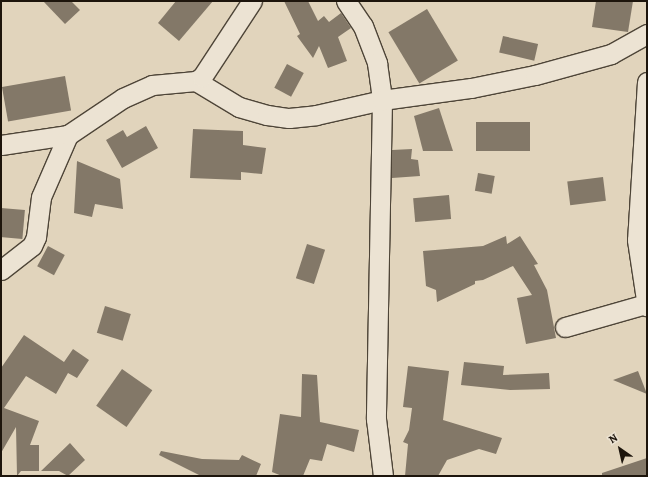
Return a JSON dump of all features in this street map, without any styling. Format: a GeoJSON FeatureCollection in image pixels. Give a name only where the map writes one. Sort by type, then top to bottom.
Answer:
{"type":"FeatureCollection","features":[{"type":"Feature","properties":{"kind":"street"},"geometry":{"type":"LineString","coordinates":[[1,145],[68,135],[123,98],[152,85],[196,81],[202,77],[252,1]]}},
{"type":"Feature","properties":{"kind":"street"},"geometry":{"type":"LineString","coordinates":[[346,1],[363,26],[377,63],[382,100],[376,419],[383,476]]}},
{"type":"Feature","properties":{"kind":"street"},"geometry":{"type":"LineString","coordinates":[[196,81],[239,107],[275,116],[316,115],[382,100],[471,88],[535,75],[611,54],[647,34]]}},
{"type":"Feature","properties":{"kind":"street"},"geometry":{"type":"LineString","coordinates":[[565,327],[647,305],[637,240],[647,82]]}},
{"type":"Feature","properties":{"kind":"street"},"geometry":{"type":"LineString","coordinates":[[1,270],[32,246],[36,238],[41,198],[68,135]]}},
{"type":"Feature","properties":{"kind":"building"},"geometry":{"type":"Polygon","coordinates":[[[43,1],[71,1],[80,10],[65,24],[43,1]]]}},
{"type":"Feature","properties":{"kind":"building"},"geometry":{"type":"Polygon","coordinates":[[[176,1],[213,1],[179,41],[158,23],[176,1]]]}},
{"type":"Feature","properties":{"kind":"building"},"geometry":{"type":"Polygon","coordinates":[[[284,1],[308,1],[318,21],[324,16],[329,22],[341,13],[351,28],[338,37],[347,61],[328,68],[319,46],[313,58],[297,36],[300,34],[284,1]]]}},
{"type":"Feature","properties":{"kind":"building"},"geometry":{"type":"Polygon","coordinates":[[[596,1],[633,1],[628,32],[592,27],[596,1]]]}},
{"type":"Feature","properties":{"kind":"building"},"geometry":{"type":"Polygon","coordinates":[[[427,9],[458,60],[419,84],[388,32],[427,9]]]}},
{"type":"Feature","properties":{"kind":"building"},"geometry":{"type":"Polygon","coordinates":[[[503,36],[538,44],[534,61],[499,53],[503,36]]]}},
{"type":"Feature","properties":{"kind":"building"},"geometry":{"type":"Polygon","coordinates":[[[287,64],[304,73],[291,97],[274,88],[287,64]]]}},
{"type":"Feature","properties":{"kind":"building"},"geometry":{"type":"Polygon","coordinates":[[[65,76],[71,110],[8,122],[2,87],[65,76]]]}},
{"type":"Feature","properties":{"kind":"building"},"geometry":{"type":"Polygon","coordinates":[[[439,108],[453,151],[423,151],[414,116],[439,108]]]}},
{"type":"Feature","properties":{"kind":"building"},"geometry":{"type":"Polygon","coordinates":[[[476,122],[530,122],[530,151],[476,151],[476,122]]]}},
{"type":"Feature","properties":{"kind":"building"},"geometry":{"type":"Polygon","coordinates":[[[146,126],[158,148],[122,168],[106,140],[123,130],[127,137],[146,126]]]}},
{"type":"Feature","properties":{"kind":"building"},"geometry":{"type":"Polygon","coordinates":[[[193,129],[243,131],[243,145],[266,148],[262,174],[241,172],[241,180],[190,178],[193,129]]]}},
{"type":"Feature","properties":{"kind":"building"},"geometry":{"type":"Polygon","coordinates":[[[412,149],[411,159],[418,160],[420,176],[392,178],[392,150],[412,149]]]}},
{"type":"Feature","properties":{"kind":"building"},"geometry":{"type":"Polygon","coordinates":[[[77,161],[120,179],[123,209],[95,204],[92,217],[74,213],[77,161]]]}},
{"type":"Feature","properties":{"kind":"building"},"geometry":{"type":"Polygon","coordinates":[[[478,173],[495,176],[492,194],[475,191],[478,173]]]}},
{"type":"Feature","properties":{"kind":"building"},"geometry":{"type":"Polygon","coordinates":[[[603,177],[606,201],[570,205],[567,181],[603,177]]]}},
{"type":"Feature","properties":{"kind":"building"},"geometry":{"type":"Polygon","coordinates":[[[449,195],[451,219],[415,222],[413,198],[449,195]]]}},
{"type":"Feature","properties":{"kind":"building"},"geometry":{"type":"Polygon","coordinates":[[[1,208],[25,210],[22,239],[1,237],[1,208]]]}},
{"type":"Feature","properties":{"kind":"building"},"geometry":{"type":"Polygon","coordinates":[[[506,236],[507,244],[520,236],[538,264],[534,265],[547,290],[556,338],[526,344],[517,298],[532,295],[513,266],[483,280],[475,281],[475,284],[437,302],[436,290],[426,286],[423,251],[483,246],[506,236]]]}},
{"type":"Feature","properties":{"kind":"building"},"geometry":{"type":"Polygon","coordinates":[[[307,244],[325,250],[314,284],[296,278],[307,244]]]}},
{"type":"Feature","properties":{"kind":"building"},"geometry":{"type":"Polygon","coordinates":[[[48,246],[65,255],[54,275],[37,266],[48,246]]]}},
{"type":"Feature","properties":{"kind":"building"},"geometry":{"type":"Polygon","coordinates":[[[105,306],[131,314],[123,341],[97,333],[105,306]]]}},
{"type":"Feature","properties":{"kind":"building"},"geometry":{"type":"Polygon","coordinates":[[[24,335],[64,362],[73,349],[89,360],[77,378],[68,373],[56,394],[26,376],[4,408],[39,421],[30,445],[39,445],[39,471],[21,471],[17,476],[16,427],[1,453],[1,368],[24,335]]]}},
{"type":"Feature","properties":{"kind":"building"},"geometry":{"type":"Polygon","coordinates":[[[464,362],[504,366],[503,375],[549,373],[550,389],[510,390],[461,385],[464,362]]]}},
{"type":"Feature","properties":{"kind":"building"},"geometry":{"type":"Polygon","coordinates":[[[408,366],[449,371],[443,420],[502,438],[496,454],[479,449],[447,460],[438,476],[405,476],[408,444],[403,442],[409,430],[412,408],[403,407],[408,366]]]}},
{"type":"Feature","properties":{"kind":"building"},"geometry":{"type":"Polygon","coordinates":[[[122,369],[152,390],[126,427],[96,406],[122,369]]]}},
{"type":"Feature","properties":{"kind":"building"},"geometry":{"type":"Polygon","coordinates":[[[638,371],[647,394],[613,380],[638,371]]]}},
{"type":"Feature","properties":{"kind":"building"},"geometry":{"type":"Polygon","coordinates":[[[302,374],[317,375],[320,422],[359,430],[354,452],[327,444],[322,461],[310,459],[303,476],[282,476],[272,472],[280,414],[301,417],[302,374]]]}},
{"type":"Feature","properties":{"kind":"building"},"geometry":{"type":"Polygon","coordinates":[[[70,443],[85,460],[68,476],[59,471],[41,471],[70,443]]]}},
{"type":"Feature","properties":{"kind":"building"},"geometry":{"type":"Polygon","coordinates":[[[161,451],[202,459],[239,460],[242,455],[261,464],[256,476],[201,476],[159,455],[161,451]]]}},
{"type":"Feature","properties":{"kind":"building"},"geometry":{"type":"Polygon","coordinates":[[[647,458],[647,476],[602,476],[602,473],[647,458]]]}}]}
